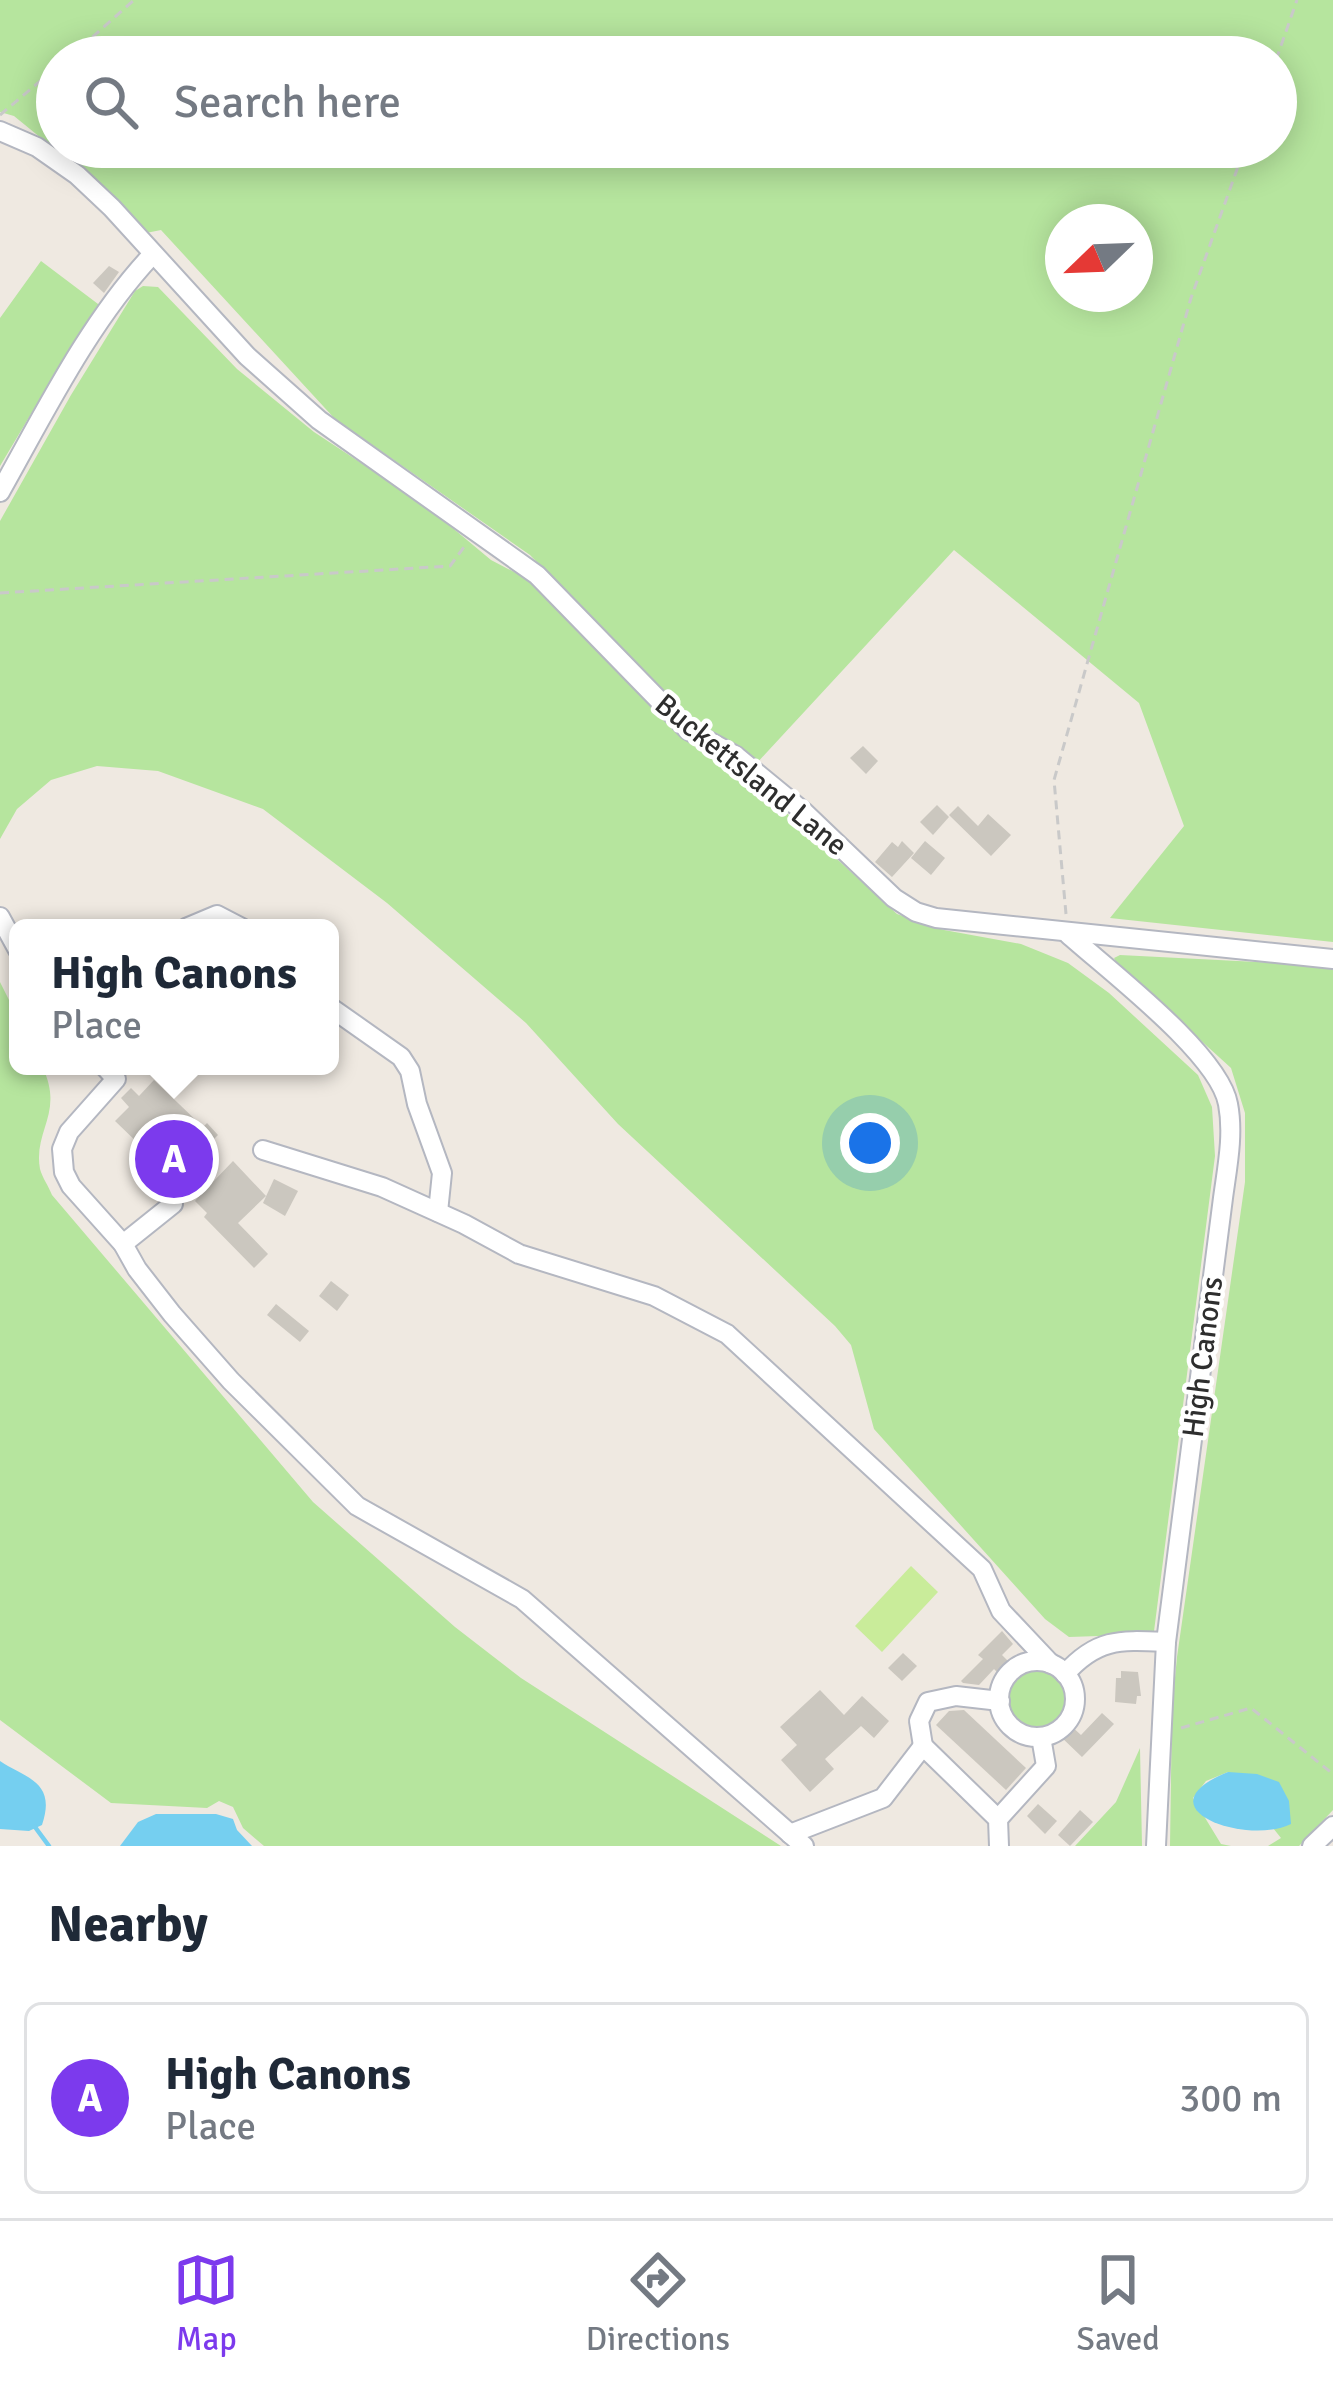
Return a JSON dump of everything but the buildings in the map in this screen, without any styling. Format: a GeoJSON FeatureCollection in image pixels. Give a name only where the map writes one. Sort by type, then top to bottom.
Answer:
{"type":"FeatureCollection","features":[{"type":"Feature","properties":{"kind":"street","name":"Buckettsland Lane"},"geometry":{"type":"LineString","coordinates":[[0,131],[36,147]]}},
{"type":"Feature","properties":{"kind":"street","name":"Buckettsland Lane"},"geometry":{"type":"LineString","coordinates":[[67,168],[112,208],[247,356],[319,420],[537,575],[688,730],[736,757],[894,898],[916,912],[1068,934],[1333,958]]}},
{"type":"Feature","properties":{"kind":"street"},"geometry":{"type":"LineString","coordinates":[[0,492],[60,387],[130,278],[152,255]]}},
{"type":"Feature","properties":{"kind":"street","name":"High Canons"},"geometry":{"type":"LineString","coordinates":[[1068,934],[1210,1064],[1228,1100],[1231,1132],[1166,1642],[1156,1846]]}},
{"type":"Feature","properties":{"kind":"street"},"geometry":{"type":"LineString","coordinates":[[339,1013],[400,1057],[410,1071],[442,1173],[438,1212]]}},
{"type":"Feature","properties":{"kind":"street"},"geometry":{"type":"LineString","coordinates":[[112,1075],[116,1079],[68,1132],[61,1161],[71,1186],[231,1381],[356,1506],[522,1599],[797,1840],[883,1798],[923,1746]]}},
{"type":"Feature","properties":{"kind":"street"},"geometry":{"type":"LineString","coordinates":[[263,1150],[382,1187],[518,1254],[654,1296],[727,1334],[982,1569],[1001,1611],[1058,1669],[1076,1699],[1071,1717],[1059,1731],[1041,1737],[1023,1735],[1008,1724],[1000,1689],[1009,1673],[1024,1663],[1058,1669],[1101,1644],[1166,1642]]}},
{"type":"Feature","properties":{"kind":"street"},"geometry":{"type":"LineString","coordinates":[[123,1244],[173,1204]]}},
{"type":"Feature","properties":{"kind":"street"},"geometry":{"type":"LineString","coordinates":[[999,1846],[998,1819],[923,1746],[919,1721],[928,1702],[956,1696],[1000,1701]]}},
{"type":"Feature","properties":{"kind":"street"},"geometry":{"type":"LineString","coordinates":[[998,1819],[1046,1766],[1041,1737]]}},
{"type":"Feature","properties":{"kind":"street"},"geometry":{"type":"LineString","coordinates":[[1312,1846],[1333,1826]]}},
{"type":"Feature","properties":{"kind":"path"},"geometry":{"type":"LineString","coordinates":[[94,36],[134,0]]}},
{"type":"Feature","properties":{"kind":"path"},"geometry":{"type":"LineString","coordinates":[[1285,36],[1298,0]]}},
{"type":"Feature","properties":{"kind":"path"},"geometry":{"type":"LineString","coordinates":[[0,115],[36,85]]}},
{"type":"Feature","properties":{"kind":"path"},"geometry":{"type":"LineString","coordinates":[[1068,934],[1054,780],[1191,298],[1237,168]]}},
{"type":"Feature","properties":{"kind":"path"},"geometry":{"type":"LineString","coordinates":[[0,593],[451,566],[476,532]]}},
{"type":"Feature","properties":{"kind":"path"},"geometry":{"type":"LineString","coordinates":[[1158,1739],[1193,1722],[1251,1708],[1333,1774]]}},
{"type":"Feature","properties":{"kind":"green space"},"geometry":{"type":"Polygon","coordinates":[[[0,0],[1333,0],[1333,942],[1110,918],[1184,826],[1139,703],[954,550],[756,764],[688,717],[530,555],[335,419],[161,230],[141,234],[78,168],[1297,168],[1297,36],[36,36],[36,134],[14,116],[0,112],[0,0]]]}},
{"type":"Feature","properties":{"kind":"green space"},"geometry":{"type":"Polygon","coordinates":[[[41,261],[102,307],[0,466],[0,318],[41,261]]]}},
{"type":"Feature","properties":{"kind":"green space"},"geometry":{"type":"Polygon","coordinates":[[[158,287],[237,369],[314,432],[425,505],[491,560],[539,585],[677,734],[757,786],[897,914],[944,930],[1021,944],[1068,963],[1109,993],[1198,1075],[1212,1107],[1215,1156],[1153,1639],[1069,1637],[1045,1619],[874,1429],[851,1345],[835,1326],[618,1124],[526,1023],[387,903],[263,809],[158,771],[97,766],[51,780],[17,809],[0,839],[0,521],[71,395],[135,291],[158,287]]]}},
{"type":"Feature","properties":{"kind":"green space"},"geometry":{"type":"Polygon","coordinates":[[[1114,958],[1333,966],[1333,1810],[1299,1846],[1268,1846],[1281,1838],[1228,1772],[1206,1781],[1193,1798],[1221,1844],[1231,1846],[1170,1846],[1177,1657],[1245,1182],[1245,1113],[1231,1068],[1118,965],[1114,958]]]}},
{"type":"Feature","properties":{"kind":"green space"},"geometry":{"type":"Polygon","coordinates":[[[0,982],[9,1000],[9,1075],[45,1075],[48,1082],[50,1109],[39,1155],[52,1195],[313,1502],[455,1627],[521,1678],[781,1846],[264,1846],[243,1828],[233,1807],[219,1801],[207,1808],[111,1803],[0,1720],[0,982]]]}},
{"type":"Feature","properties":{"kind":"green space"},"geometry":{"type":"Polygon","coordinates":[[[911,1566],[938,1592],[882,1652],[855,1626],[911,1566]]]}},
{"type":"Feature","properties":{"kind":"green space"},"geometry":{"type":"Polygon","coordinates":[[[1036,1664],[1059,1673],[1068,1696],[1059,1719],[1036,1728],[1013,1719],[1004,1696],[1013,1673],[1036,1664]]]}},
{"type":"Feature","properties":{"kind":"green space"},"geometry":{"type":"Polygon","coordinates":[[[1140,1748],[1142,1846],[1075,1846],[1116,1802],[1140,1748]]]}},
{"type":"Feature","properties":{"kind":"water"},"geometry":{"type":"Polygon","coordinates":[[[0,1761],[42,1790],[46,1810],[42,1825],[29,1831],[0,1829],[0,1761]]]}},
{"type":"Feature","properties":{"kind":"water"},"geometry":{"type":"Polygon","coordinates":[[[1228,1772],[1257,1774],[1279,1782],[1289,1801],[1291,1824],[1250,1830],[1209,1820],[1197,1810],[1194,1798],[1203,1785],[1228,1772]]]}},
{"type":"Feature","properties":{"kind":"water"},"geometry":{"type":"Polygon","coordinates":[[[156,1814],[216,1814],[233,1819],[252,1846],[120,1846],[138,1822],[156,1814]]]}},
{"type":"Feature","properties":{"kind":"waterway"},"geometry":{"type":"LineString","coordinates":[[35,1827],[49,1846]]}},
{"type":"Feature","properties":{"kind":"place","name":"High Canons"},"geometry":{"type":"Point","coordinates":[174,1159]}}]}
